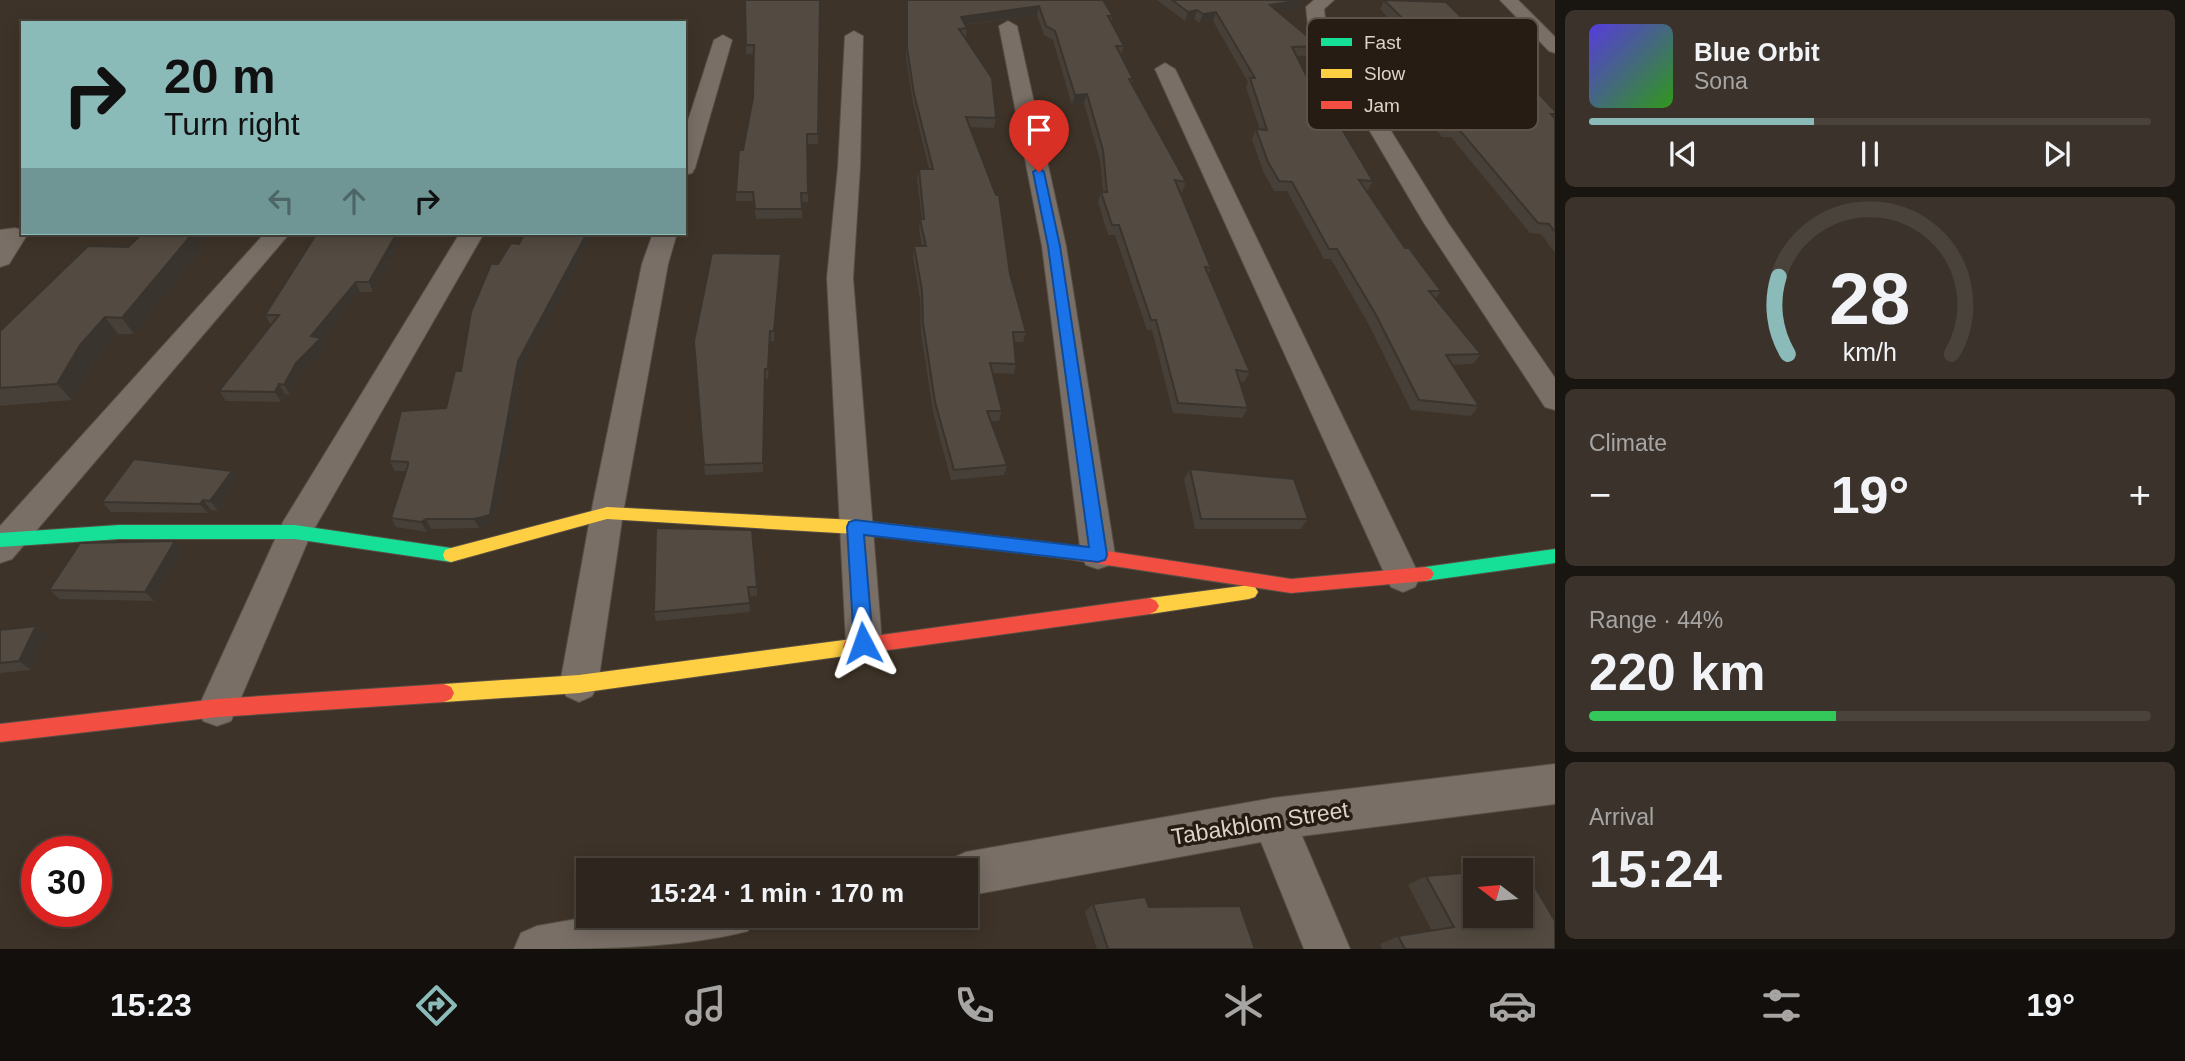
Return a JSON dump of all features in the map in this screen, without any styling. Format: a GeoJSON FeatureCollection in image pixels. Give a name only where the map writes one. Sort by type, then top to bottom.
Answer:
{"type":"FeatureCollection","features":[{"type":"Feature","properties":{"kind":"street"},"geometry":{"type":"LineString","coordinates":[[1316,18],[1315,7],[1326,0]]}},
{"type":"Feature","properties":{"kind":"street"},"geometry":{"type":"LineString","coordinates":[[1508,0],[1526,18]]}},
{"type":"Feature","properties":{"kind":"street"},"geometry":{"type":"LineString","coordinates":[[1008,26],[1054,246],[1098,555]]}},
{"type":"Feature","properties":{"kind":"street"},"geometry":{"type":"LineString","coordinates":[[1538,30],[1555,47]]}},
{"type":"Feature","properties":{"kind":"street"},"geometry":{"type":"LineString","coordinates":[[854,36],[849,167],[840,278],[863,643]]}},
{"type":"Feature","properties":{"kind":"street"},"geometry":{"type":"LineString","coordinates":[[686,161],[723,40]]}},
{"type":"Feature","properties":{"kind":"street"},"geometry":{"type":"LineString","coordinates":[[1165,69],[1403,578]]}},
{"type":"Feature","properties":{"kind":"street"},"geometry":{"type":"LineString","coordinates":[[1380,130],[1436,223],[1555,400]]}},
{"type":"Feature","properties":{"kind":"street"},"geometry":{"type":"LineString","coordinates":[[0,237],[15,235],[0,259]]}},
{"type":"Feature","properties":{"kind":"street"},"geometry":{"type":"LineString","coordinates":[[3,543],[276,235]]}},
{"type":"Feature","properties":{"kind":"street"},"geometry":{"type":"LineString","coordinates":[[217,708],[295,532],[471,235]]}},
{"type":"Feature","properties":{"kind":"street"},"geometry":{"type":"LineString","coordinates":[[579,684],[607,513],[655,264],[663,235]]}},
{"type":"Feature","properties":{"kind":"street"},"geometry":{"type":"LineString","coordinates":[[3,543],[119,532],[295,532],[453,555],[607,513],[855,527],[1098,555],[1291,586]]}},
{"type":"Feature","properties":{"kind":"street"},"geometry":{"type":"LineString","coordinates":[[0,733],[217,708],[579,684],[1291,586],[1403,578],[1555,555]]}},
{"type":"Feature","properties":{"kind":"street","name":"Tabakblom Street"},"geometry":{"type":"LineString","coordinates":[[978,872],[1273,819],[1555,783]]}},
{"type":"Feature","properties":{"kind":"street"},"geometry":{"type":"LineString","coordinates":[[1273,819],[1327,949]]}},
{"type":"Feature","properties":{"kind":"street"},"geometry":{"type":"LineString","coordinates":[[537,949],[681,937],[702,928]]}},
{"type":"Feature","properties":{"kind":"building"},"geometry":{"type":"Polygon","coordinates":[[[745,0],[820,0],[818,134],[807,134],[808,193],[801,193],[802,209],[755,209],[753,192],[736,192],[739,150],[743,150],[753,98],[754,45],[746,45],[745,0]]]}},
{"type":"Feature","properties":{"kind":"building"},"geometry":{"type":"Polygon","coordinates":[[[907,0],[1103,0],[1113,16],[1108,16],[1124,46],[1116,46],[1133,79],[1129,79],[1186,182],[1175,180],[1211,268],[1205,267],[1250,372],[1236,370],[1248,408],[1178,403],[1156,320],[1151,320],[1119,225],[1112,225],[1101,192],[1107,192],[1103,150],[1087,94],[1075,95],[1055,31],[1046,26],[1039,6],[961,17],[967,28],[959,29],[992,78],[996,118],[966,117],[996,195],[999,195],[1010,274],[1026,332],[1013,332],[1016,364],[990,363],[1002,411],[987,411],[1007,465],[954,470],[935,402],[914,246],[926,246],[920,219],[924,219],[919,169],[933,169],[914,94],[907,48],[907,0]]]}},
{"type":"Feature","properties":{"kind":"building"},"geometry":{"type":"Polygon","coordinates":[[[1172,0],[1302,0],[1270,5],[1307,36],[1307,46],[1292,47],[1307,77],[1307,130],[1342,130],[1373,181],[1359,180],[1405,248],[1409,248],[1441,291],[1429,291],[1481,354],[1446,355],[1479,406],[1419,400],[1376,315],[1337,249],[1329,249],[1292,182],[1279,181],[1268,162],[1256,129],[1267,130],[1250,78],[1255,78],[1216,12],[1188,12],[1172,0]]]}},
{"type":"Feature","properties":{"kind":"building"},"geometry":{"type":"Polygon","coordinates":[[[1384,0],[1446,2],[1462,18],[1402,18],[1384,0]]]}},
{"type":"Feature","properties":{"kind":"building"},"geometry":{"type":"Polygon","coordinates":[[[1538,93],[1555,111],[1555,114],[1551,114],[1555,118],[1555,232],[1549,224],[1538,223],[1460,130],[1538,130],[1538,93]]]}},
{"type":"Feature","properties":{"kind":"building"},"geometry":{"type":"Polygon","coordinates":[[[141,235],[191,235],[122,318],[105,317],[80,345],[57,384],[0,388],[0,331],[88,246],[128,247],[141,235]]]}},
{"type":"Feature","properties":{"kind":"building"},"geometry":{"type":"Polygon","coordinates":[[[316,235],[396,235],[369,282],[356,282],[311,336],[321,338],[296,363],[284,385],[279,384],[275,392],[219,391],[279,315],[265,315],[316,235]]]}},
{"type":"Feature","properties":{"kind":"building"},"geometry":{"type":"Polygon","coordinates":[[[524,235],[586,235],[518,361],[490,515],[474,519],[426,519],[421,522],[391,518],[408,465],[408,462],[389,461],[401,411],[446,408],[455,371],[461,371],[471,312],[491,264],[498,264],[511,243],[519,244],[524,235]]]}},
{"type":"Feature","properties":{"kind":"building"},"geometry":{"type":"Polygon","coordinates":[[[712,253],[781,254],[774,331],[770,331],[768,369],[765,369],[763,463],[704,465],[694,341],[712,253]]]}},
{"type":"Feature","properties":{"kind":"building"},"geometry":{"type":"Polygon","coordinates":[[[134,459],[232,471],[210,501],[203,500],[200,504],[102,502],[134,459]]]}},
{"type":"Feature","properties":{"kind":"building"},"geometry":{"type":"Polygon","coordinates":[[[1190,469],[1294,479],[1308,519],[1201,519],[1190,469]]]}},
{"type":"Feature","properties":{"kind":"building"},"geometry":{"type":"Polygon","coordinates":[[[656,528],[752,530],[757,587],[748,587],[750,603],[654,612],[656,528]]]}},
{"type":"Feature","properties":{"kind":"building"},"geometry":{"type":"Polygon","coordinates":[[[175,541],[145,592],[49,590],[80,543],[175,541]]]}},
{"type":"Feature","properties":{"kind":"building"},"geometry":{"type":"Polygon","coordinates":[[[36,626],[19,661],[0,663],[0,630],[36,626]]]}},
{"type":"Feature","properties":{"kind":"building"},"geometry":{"type":"Polygon","coordinates":[[[1463,873],[1463,928],[1533,928],[1533,883],[1555,921],[1555,949],[1405,949],[1398,936],[1454,927],[1426,876],[1463,873]]]}},
{"type":"Feature","properties":{"kind":"building"},"geometry":{"type":"Polygon","coordinates":[[[1145,897],[1149,907],[1240,906],[1255,949],[1108,949],[1093,904],[1145,897]]]}},
{"type":"Feature","properties":{"kind":"traffic: fast"},"geometry":{"type":"LineString","coordinates":[[0,540],[119,532],[295,532],[451,555]]}},
{"type":"Feature","properties":{"kind":"traffic: fast"},"geometry":{"type":"LineString","coordinates":[[1425,574],[1555,556]]}},
{"type":"Feature","properties":{"kind":"traffic: slow"},"geometry":{"type":"LineString","coordinates":[[451,555],[607,513],[855,527],[1054,550]]}},
{"type":"Feature","properties":{"kind":"traffic: slow"},"geometry":{"type":"LineString","coordinates":[[1150,606],[1249,592]]}},
{"type":"Feature","properties":{"kind":"traffic: slow"},"geometry":{"type":"LineString","coordinates":[[444,693],[579,684],[852,647]]}},
{"type":"Feature","properties":{"kind":"traffic: jam"},"geometry":{"type":"LineString","coordinates":[[1054,550],[1291,586],[1425,574]]}},
{"type":"Feature","properties":{"kind":"traffic: jam"},"geometry":{"type":"LineString","coordinates":[[852,647],[1150,606]]}},
{"type":"Feature","properties":{"kind":"traffic: jam"},"geometry":{"type":"LineString","coordinates":[[0,733],[217,708],[444,693]]}},
{"type":"Feature","properties":{"kind":"route"},"geometry":{"type":"LineString","coordinates":[[863,643],[855,527],[1098,555],[1054,246],[1039,172]]}}]}
